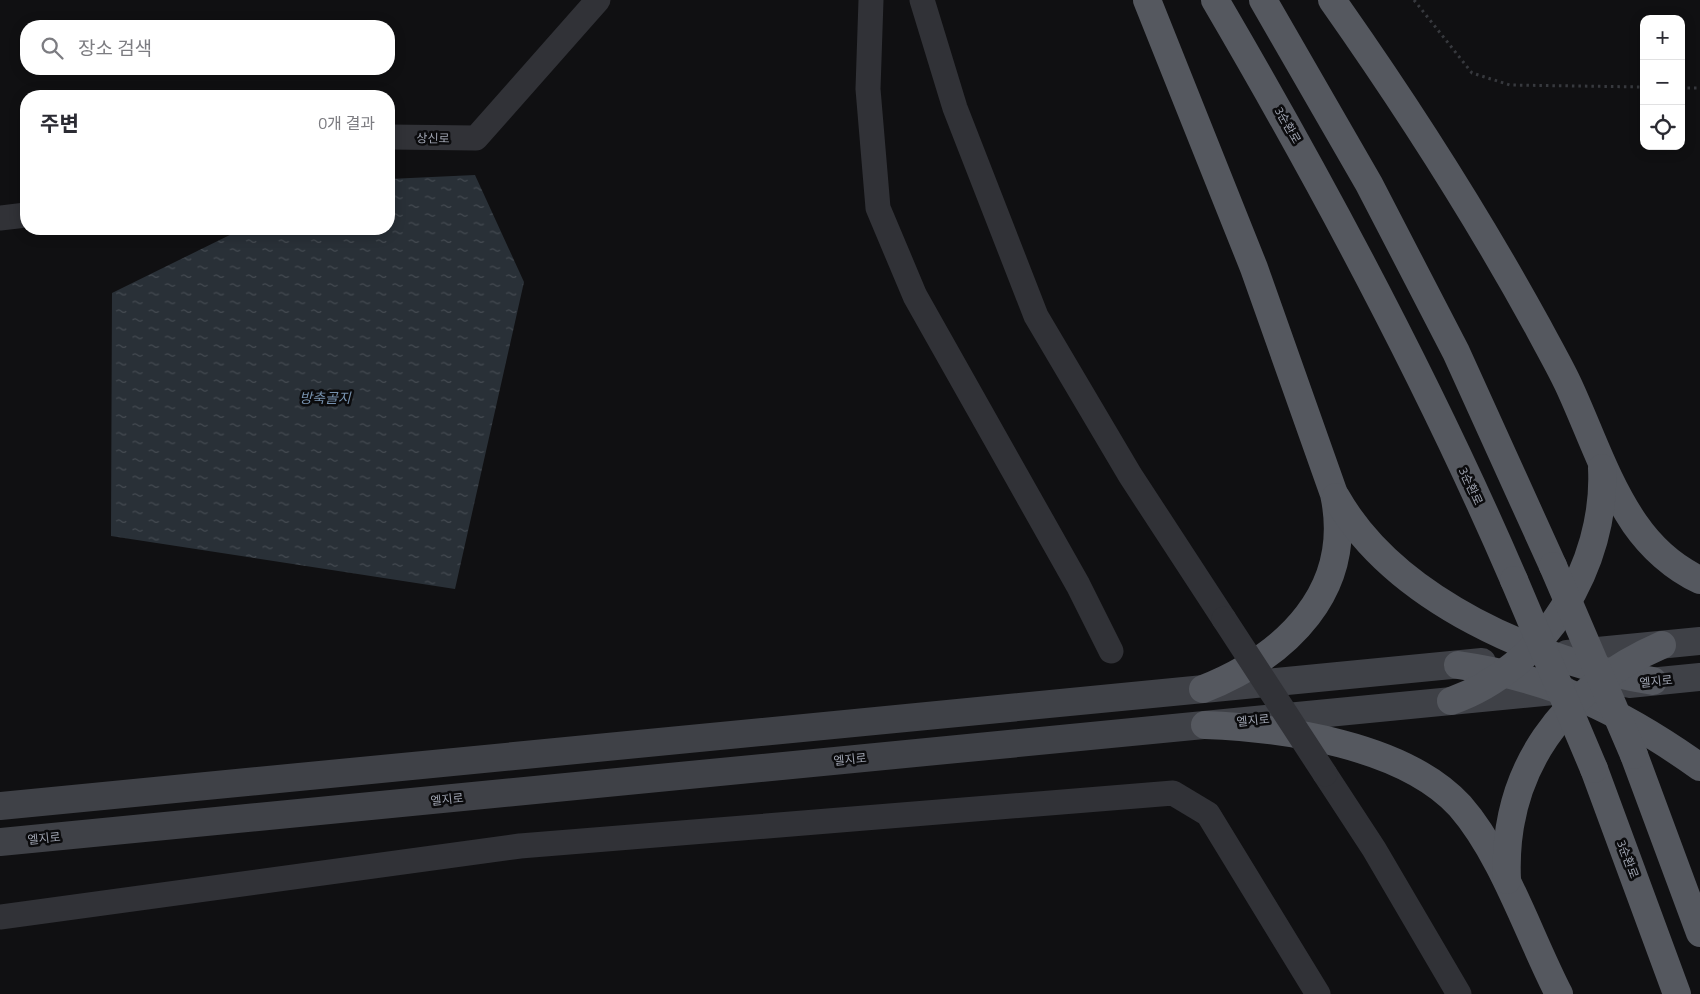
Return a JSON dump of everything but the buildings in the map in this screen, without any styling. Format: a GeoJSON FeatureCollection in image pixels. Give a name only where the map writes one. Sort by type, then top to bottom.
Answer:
{"type":"FeatureCollection","features":[{"type":"Feature","properties":{"kind":"highway"},"geometry":{"type":"LineString","coordinates":[[1147,0],[1254,268],[1334,494],[1339,527],[1338,544],[1331,575],[1316,604],[1294,631],[1270,654],[1233,676],[1203,689]]}},
{"type":"Feature","properties":{"kind":"highway","name":"3순환로"},"geometry":{"type":"LineString","coordinates":[[1215,0],[1294,136],[1365,268],[1454,450],[1514,580],[1594,770],[1678,994]]}},
{"type":"Feature","properties":{"kind":"highway"},"geometry":{"type":"LineString","coordinates":[[1263,0],[1369,184],[1456,352],[1553,566],[1634,755],[1700,933]]}},
{"type":"Feature","properties":{"kind":"highway"},"geometry":{"type":"LineString","coordinates":[[1332,0],[1413,117],[1537,326],[1568,384],[1601,464],[1623,504],[1648,540],[1679,568],[1700,580]]}},
{"type":"Feature","properties":{"kind":"highway"},"geometry":{"type":"LineString","coordinates":[[1451,701],[1464,696],[1527,658],[1557,617],[1572,593],[1586,564],[1599,519],[1601,464]]}},
{"type":"Feature","properties":{"kind":"highway"},"geometry":{"type":"LineString","coordinates":[[1334,494],[1346,512],[1378,550],[1412,582],[1468,617],[1527,658],[1586,687],[1611,710],[1648,731],[1700,767]]}},
{"type":"Feature","properties":{"kind":"highway"},"geometry":{"type":"LineString","coordinates":[[1507,884],[1506,860],[1510,817],[1523,775],[1548,734],[1586,687],[1632,659],[1662,645]]}},
{"type":"Feature","properties":{"kind":"highway"},"geometry":{"type":"LineString","coordinates":[[1458,664],[1527,658],[1586,687],[1652,681]]}},
{"type":"Feature","properties":{"kind":"highway"},"geometry":{"type":"LineString","coordinates":[[1205,725],[1252,728],[1334,743],[1382,758],[1420,775],[1435,785],[1460,807],[1482,838],[1507,884],[1559,994]]}},
{"type":"Feature","properties":{"kind":"main road"},"geometry":{"type":"LineString","coordinates":[[1527,658],[1700,641]]}},
{"type":"Feature","properties":{"kind":"main road"},"geometry":{"type":"LineString","coordinates":[[0,806],[1458,664]]}},
{"type":"Feature","properties":{"kind":"main road","name":"엘지로"},"geometry":{"type":"LineString","coordinates":[[1652,681],[1700,677]]}},
{"type":"Feature","properties":{"kind":"main road","name":"엘지로"},"geometry":{"type":"LineString","coordinates":[[0,842],[1586,687]]}},
{"type":"Feature","properties":{"kind":"street","name":"상신로"},"geometry":{"type":"LineString","coordinates":[[395,137],[476,138],[598,0]]}},
{"type":"Feature","properties":{"kind":"street"},"geometry":{"type":"LineString","coordinates":[[871,0],[868,89],[878,208],[915,296],[1078,584],[1111,651]]}},
{"type":"Feature","properties":{"kind":"street"},"geometry":{"type":"LineString","coordinates":[[922,0],[955,108],[1036,316],[1130,475],[1374,848],[1459,994]]}},
{"type":"Feature","properties":{"kind":"street"},"geometry":{"type":"LineString","coordinates":[[0,218],[20,216]]}},
{"type":"Feature","properties":{"kind":"street"},"geometry":{"type":"LineString","coordinates":[[0,917],[520,846],[1173,793],[1208,814],[1318,994]]}},
{"type":"Feature","properties":{"kind":"path"},"geometry":{"type":"LineString","coordinates":[[1414,0],[1472,73],[1510,85],[1640,87]]}},
{"type":"Feature","properties":{"kind":"path"},"geometry":{"type":"LineString","coordinates":[[1685,88],[1700,88]]}},
{"type":"Feature","properties":{"kind":"water","name":"방축골지"},"geometry":{"type":"Polygon","coordinates":[[[475,175],[524,282],[455,589],[111,536],[112,293],[230,235],[395,235],[395,179],[475,175]]]}}]}
